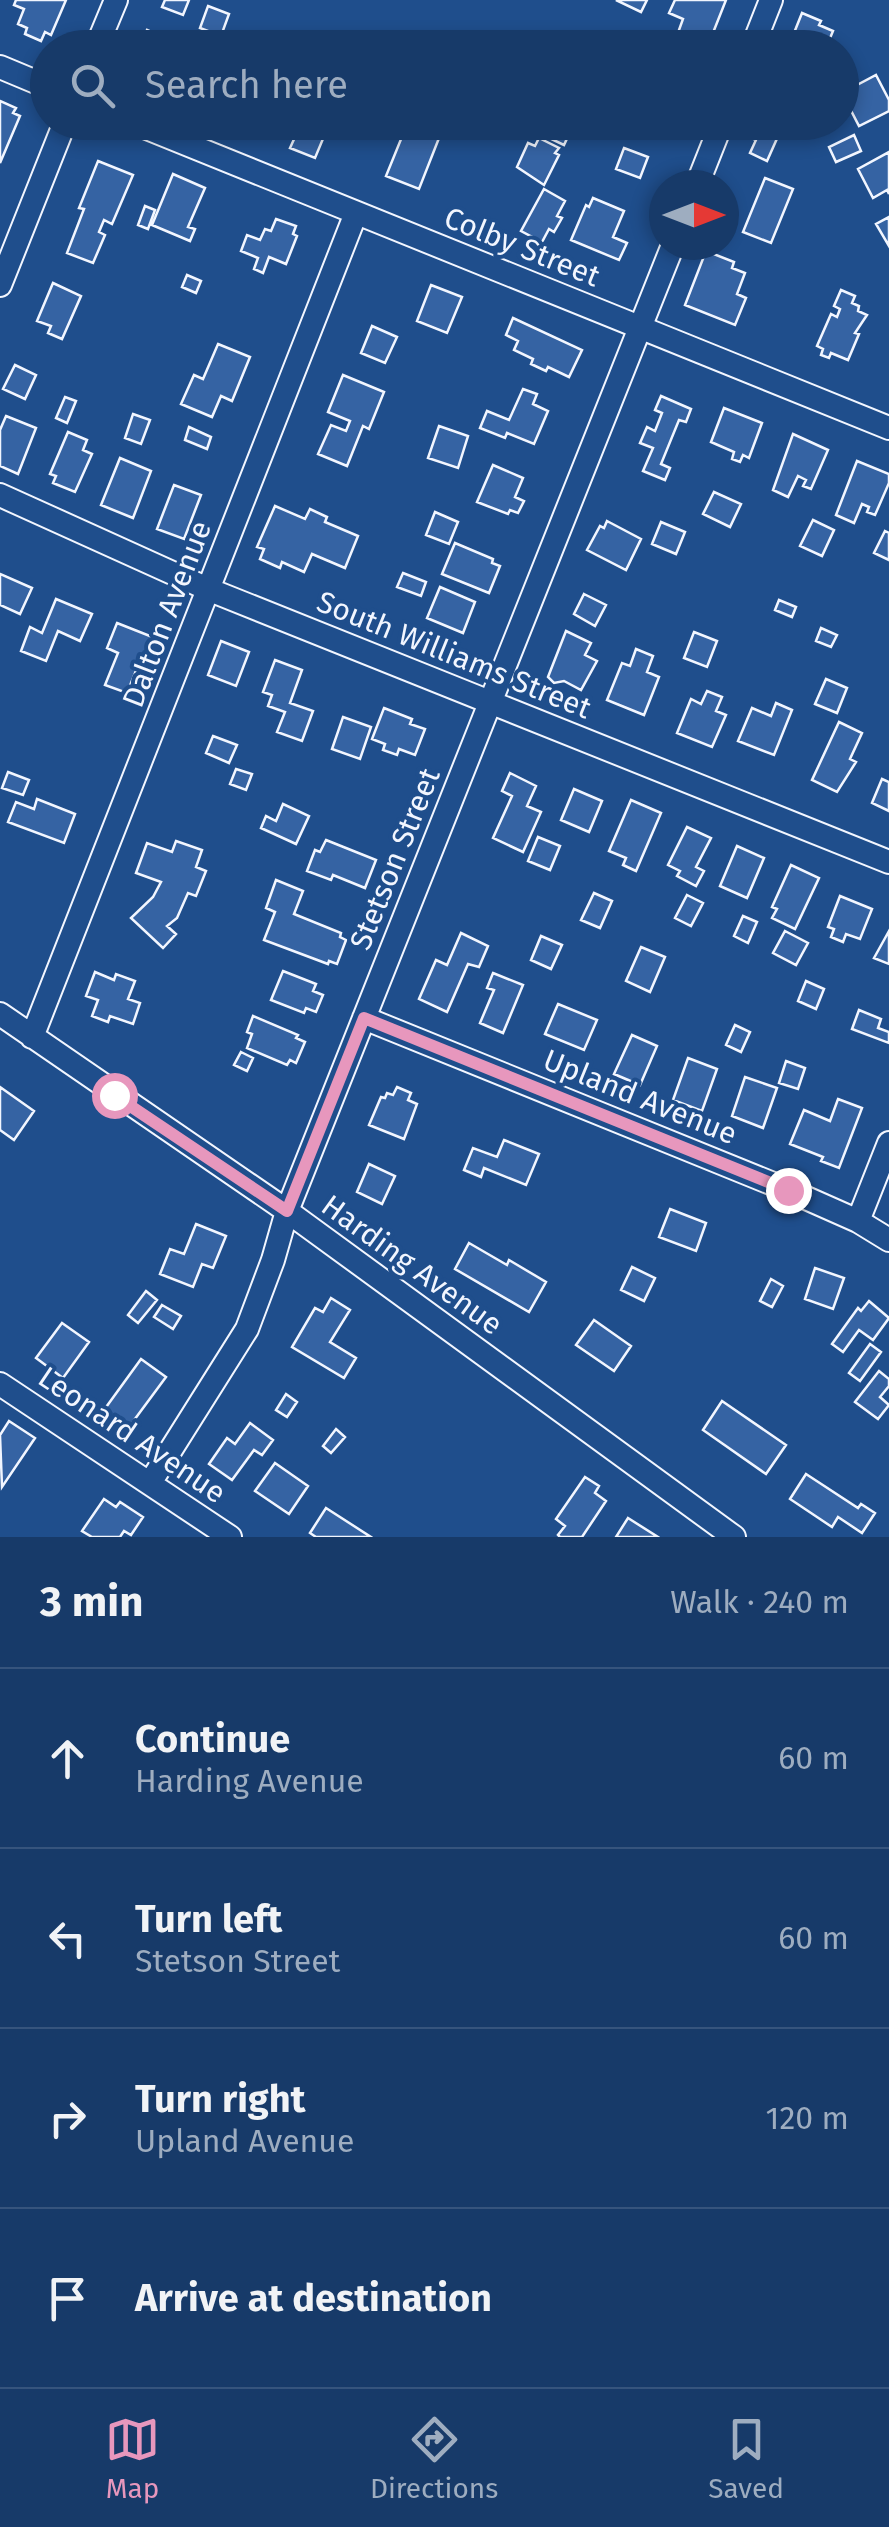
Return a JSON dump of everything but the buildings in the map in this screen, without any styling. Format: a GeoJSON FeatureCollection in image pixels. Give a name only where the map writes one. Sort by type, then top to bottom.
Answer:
{"type":"FeatureCollection","features":[{"type":"Feature","properties":{"kind":"street"},"geometry":{"type":"LineString","coordinates":[[104,30],[116,0]]}},
{"type":"Feature","properties":{"kind":"street"},"geometry":{"type":"LineString","coordinates":[[759,30],[771,0]]}},
{"type":"Feature","properties":{"kind":"street"},"geometry":{"type":"LineString","coordinates":[[0,67],[30,80]]}},
{"type":"Feature","properties":{"kind":"street"},"geometry":{"type":"LineString","coordinates":[[0,285],[58,140]]}},
{"type":"Feature","properties":{"kind":"street","name":"Colby Street"},"geometry":{"type":"LineString","coordinates":[[176,140],[889,428]]}},
{"type":"Feature","properties":{"kind":"street"},"geometry":{"type":"LineString","coordinates":[[703,170],[715,140]]}},
{"type":"Feature","properties":{"kind":"street","name":"Dalton Avenue"},"geometry":{"type":"LineString","coordinates":[[32,1037],[356,213]]}},
{"type":"Feature","properties":{"kind":"street","name":"Stetson Street"},"geometry":{"type":"LineString","coordinates":[[150,1484],[246,1329],[287,1211],[667,260]]}},
{"type":"Feature","properties":{"kind":"street","name":"South Williams Street"},"geometry":{"type":"LineString","coordinates":[[0,495],[210,590],[889,862]]}},
{"type":"Feature","properties":{"kind":"street","name":"Harding Avenue"},"geometry":{"type":"LineString","coordinates":[[0,1014],[287,1211],[734,1537]]}},
{"type":"Feature","properties":{"kind":"street","name":"Upland Avenue"},"geometry":{"type":"LineString","coordinates":[[364,1018],[788,1190],[889,1240]]}},
{"type":"Feature","properties":{"kind":"street"},"geometry":{"type":"LineString","coordinates":[[858,1222],[889,1143]]}},
{"type":"Feature","properties":{"kind":"street","name":"Leonard Avenue"},"geometry":{"type":"LineString","coordinates":[[0,1384],[230,1537]]}},
{"type":"Feature","properties":{"kind":"route"},"geometry":{"type":"LineString","coordinates":[[114,1095],[287,1211],[364,1018],[788,1190]]}}]}
